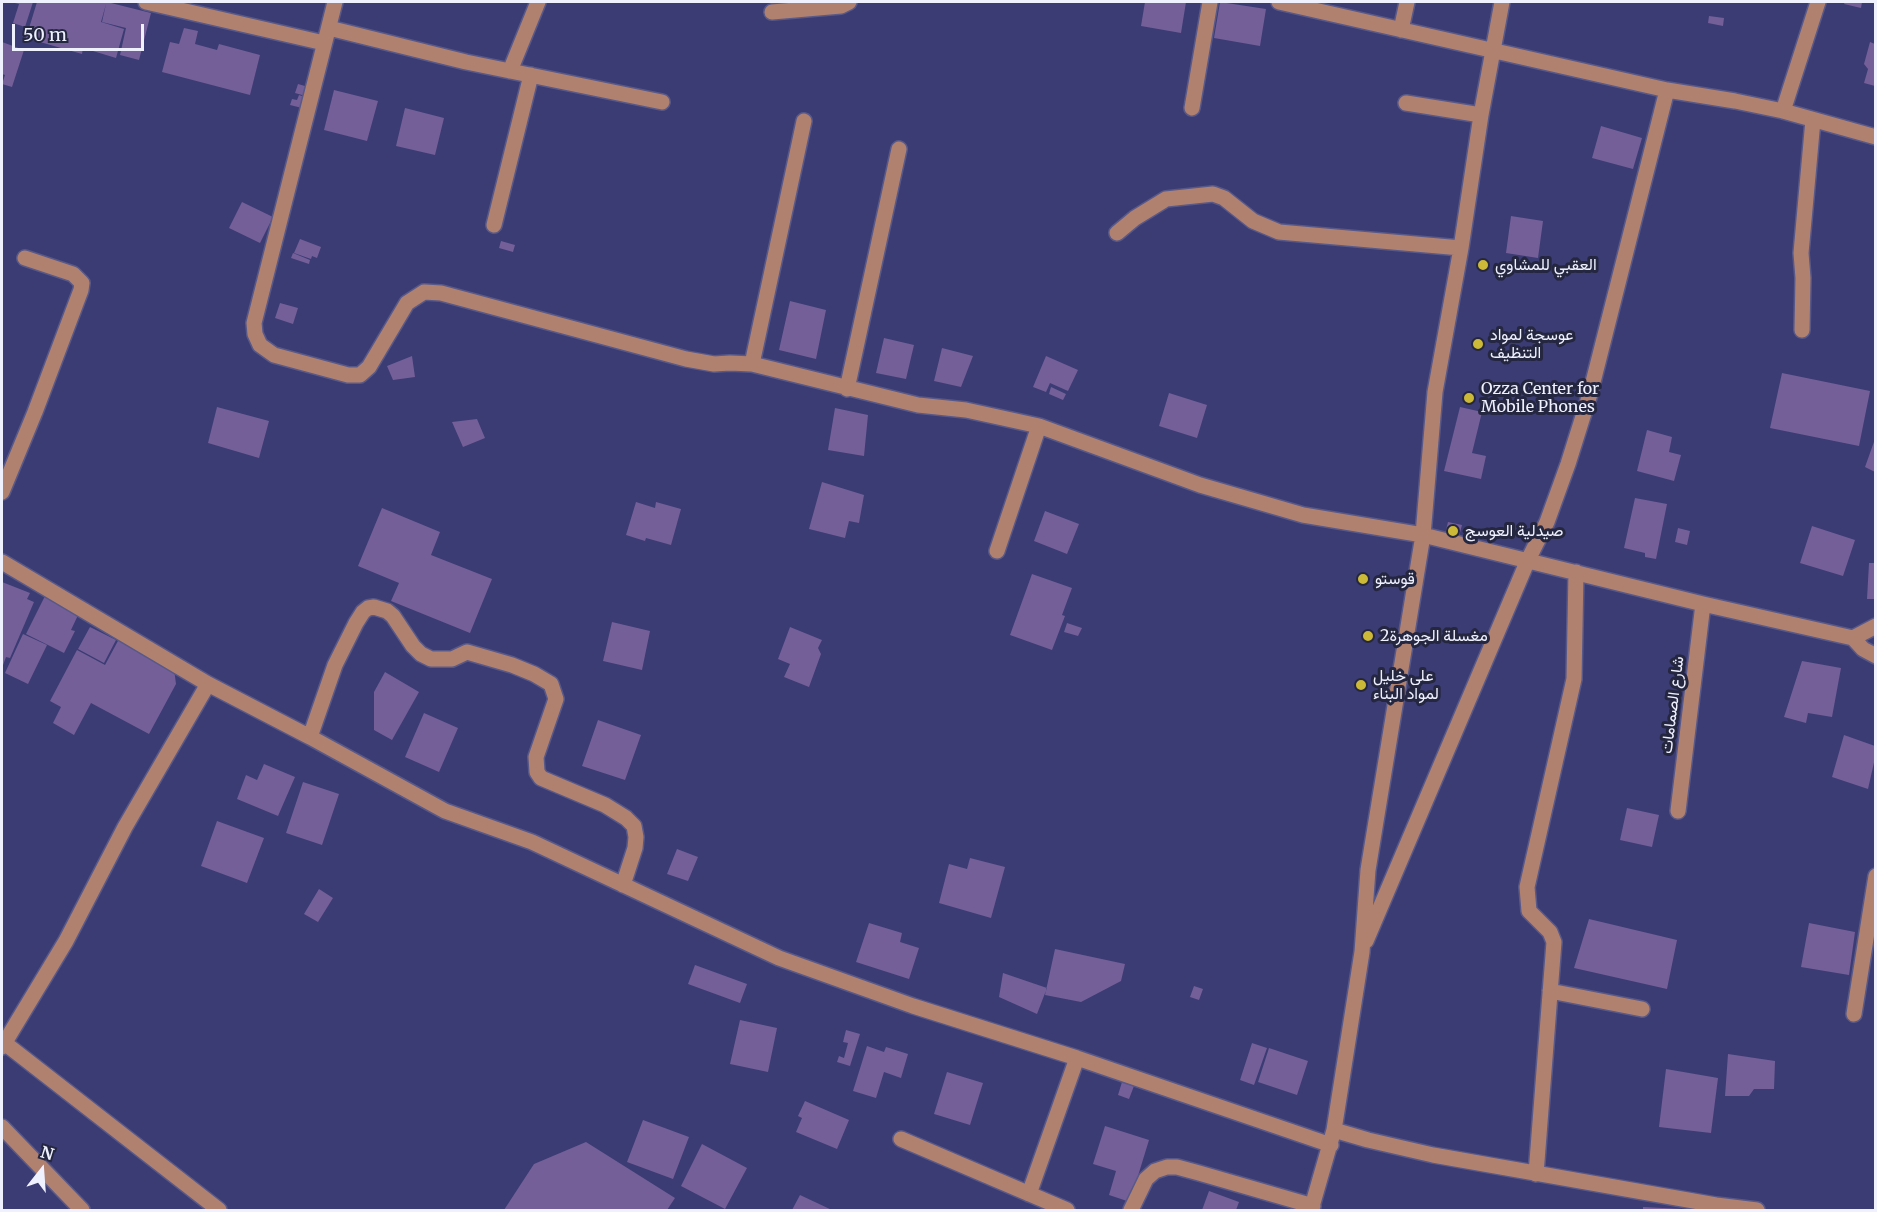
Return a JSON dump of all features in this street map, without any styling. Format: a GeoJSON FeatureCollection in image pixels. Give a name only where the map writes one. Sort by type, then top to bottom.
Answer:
{"type":"FeatureCollection","features":[{"type":"Feature","properties":{"kind":"street"},"geometry":{"type":"LineString","coordinates":[[146,2],[324,43]]}},
{"type":"Feature","properties":{"kind":"street"},"geometry":{"type":"LineString","coordinates":[[335,2],[254,323],[255,334],[260,345],[274,355],[348,375],[360,375],[369,367],[407,303],[424,292],[433,292],[686,359],[714,364],[752,364],[918,405],[966,410],[1038,426],[1200,485],[1304,515],[1423,535],[1703,604],[1853,638],[1863,650],[1875,656]]}},
{"type":"Feature","properties":{"kind":"street"},"geometry":{"type":"LineString","coordinates":[[510,71],[538,2]]}},
{"type":"Feature","properties":{"kind":"street"},"geometry":{"type":"LineString","coordinates":[[772,12],[841,6],[849,2]]}},
{"type":"Feature","properties":{"kind":"street"},"geometry":{"type":"LineString","coordinates":[[1192,108],[1210,2]]}},
{"type":"Feature","properties":{"kind":"street"},"geometry":{"type":"LineString","coordinates":[[1279,2],[1667,90],[1735,100],[1784,111],[1875,137]]}},
{"type":"Feature","properties":{"kind":"street"},"geometry":{"type":"LineString","coordinates":[[1401,30],[1407,2]]}},
{"type":"Feature","properties":{"kind":"street"},"geometry":{"type":"LineString","coordinates":[[1131,1210],[1146,1179],[1155,1171],[1167,1167],[1177,1167],[1199,1173],[1312,1208],[1333,1137],[1362,952],[1368,870],[1423,535],[1435,392],[1502,2]]}},
{"type":"Feature","properties":{"kind":"street"},"geometry":{"type":"LineString","coordinates":[[1784,111],[1818,2]]}},
{"type":"Feature","properties":{"kind":"street"},"geometry":{"type":"LineString","coordinates":[[329,28],[510,71],[662,102]]}},
{"type":"Feature","properties":{"kind":"street"},"geometry":{"type":"LineString","coordinates":[[494,225],[531,75]]}},
{"type":"Feature","properties":{"kind":"street"},"geometry":{"type":"LineString","coordinates":[[1362,952],[1550,513],[1568,464],[1590,394],[1667,90]]}},
{"type":"Feature","properties":{"kind":"street"},"geometry":{"type":"LineString","coordinates":[[1406,103],[1481,115]]}},
{"type":"Feature","properties":{"kind":"street"},"geometry":{"type":"LineString","coordinates":[[752,364],[804,120]]}},
{"type":"Feature","properties":{"kind":"street"},"geometry":{"type":"LineString","coordinates":[[1802,330],[1801,253],[1813,120]]}},
{"type":"Feature","properties":{"kind":"street"},"geometry":{"type":"LineString","coordinates":[[847,389],[899,149]]}},
{"type":"Feature","properties":{"kind":"street"},"geometry":{"type":"LineString","coordinates":[[1117,233],[1135,218],[1166,199],[1213,194],[1224,198],[1253,221],[1279,232],[1461,248]]}},
{"type":"Feature","properties":{"kind":"street"},"geometry":{"type":"LineString","coordinates":[[2,492],[36,412],[82,283],[73,274],[25,258]]}},
{"type":"Feature","properties":{"kind":"street"},"geometry":{"type":"LineString","coordinates":[[997,551],[1038,426]]}},
{"type":"Feature","properties":{"kind":"street"},"geometry":{"type":"LineString","coordinates":[[2,562],[208,684],[445,811],[532,842],[779,958],[913,1006],[1333,1137],[1368,1140],[1433,1155],[1536,1174],[1757,1210]]}},
{"type":"Feature","properties":{"kind":"street"},"geometry":{"type":"LineString","coordinates":[[1536,1174],[1554,942],[1550,932],[1529,911],[1527,887],[1574,679],[1576,572]]}},
{"type":"Feature","properties":{"kind":"street","name":"شارع الصمامات"},"geometry":{"type":"LineString","coordinates":[[1678,811],[1703,604]]}},
{"type":"Feature","properties":{"kind":"street"},"geometry":{"type":"LineString","coordinates":[[310,737],[335,665],[356,623],[368,608],[374,607],[387,611],[393,616],[413,646],[421,654],[431,659],[452,659],[467,652],[534,674],[551,684],[556,699],[536,757],[537,772],[541,778],[605,805],[634,826],[635,848],[623,885]]}},
{"type":"Feature","properties":{"kind":"street"},"geometry":{"type":"LineString","coordinates":[[1853,638],[1875,626]]}},
{"type":"Feature","properties":{"kind":"street"},"geometry":{"type":"LineString","coordinates":[[208,684],[125,827],[66,941],[2,1044],[219,1210]]}},
{"type":"Feature","properties":{"kind":"street"},"geometry":{"type":"LineString","coordinates":[[1854,1014],[1875,876]]}},
{"type":"Feature","properties":{"kind":"street"},"geometry":{"type":"LineString","coordinates":[[1550,991],[1642,1009]]}},
{"type":"Feature","properties":{"kind":"street"},"geometry":{"type":"LineString","coordinates":[[1029,1194],[1077,1058]]}},
{"type":"Feature","properties":{"kind":"street"},"geometry":{"type":"LineString","coordinates":[[2,1127],[82,1210]]}},
{"type":"Feature","properties":{"kind":"street"},"geometry":{"type":"LineString","coordinates":[[901,1139],[1067,1210]]}},
{"type":"Feature","properties":{"kind":"building"},"geometry":{"type":"Polygon","coordinates":[[[11,2],[33,2],[25,27],[13,23],[19,4],[11,2]]]}},
{"type":"Feature","properties":{"kind":"building"},"geometry":{"type":"Polygon","coordinates":[[[37,2],[107,2],[151,13],[139,60],[120,55],[126,28],[102,22],[106,4],[101,22],[124,29],[116,58],[83,48],[82,54],[26,38],[37,2]]]}},
{"type":"Feature","properties":{"kind":"building"},"geometry":{"type":"Polygon","coordinates":[[[1145,2],[1186,2],[1181,33],[1141,26],[1145,2]]]}},
{"type":"Feature","properties":{"kind":"building"},"geometry":{"type":"Polygon","coordinates":[[[1220,2],[1266,9],[1260,46],[1214,38],[1220,2]]]}},
{"type":"Feature","properties":{"kind":"building"},"geometry":{"type":"Polygon","coordinates":[[[1845,2],[1862,2],[1861,8],[1844,4],[1845,2]]]}},
{"type":"Feature","properties":{"kind":"building"},"geometry":{"type":"Polygon","coordinates":[[[1709,16],[1724,18],[1723,26],[1708,23],[1709,16]]]}},
{"type":"Feature","properties":{"kind":"building"},"geometry":{"type":"Polygon","coordinates":[[[184,28],[198,31],[195,44],[217,50],[219,44],[260,55],[250,95],[162,72],[170,42],[179,44],[184,28]]]}},
{"type":"Feature","properties":{"kind":"building"},"geometry":{"type":"Polygon","coordinates":[[[2,42],[24,50],[12,87],[2,84],[5,75],[2,74],[2,42]]]}},
{"type":"Feature","properties":{"kind":"building"},"geometry":{"type":"Polygon","coordinates":[[[1870,42],[1875,44],[1875,86],[1864,83],[1868,69],[1864,64],[1870,42]]]}},
{"type":"Feature","properties":{"kind":"building"},"geometry":{"type":"Polygon","coordinates":[[[298,84],[312,88],[309,97],[295,93],[298,84]]]}},
{"type":"Feature","properties":{"kind":"building"},"geometry":{"type":"Polygon","coordinates":[[[334,90],[378,101],[367,141],[324,130],[334,90]]]}},
{"type":"Feature","properties":{"kind":"building"},"geometry":{"type":"Polygon","coordinates":[[[299,95],[308,98],[306,109],[290,105],[292,99],[297,100],[299,95]]]}},
{"type":"Feature","properties":{"kind":"building"},"geometry":{"type":"Polygon","coordinates":[[[405,108],[444,118],[435,155],[396,146],[405,108]]]}},
{"type":"Feature","properties":{"kind":"building"},"geometry":{"type":"Polygon","coordinates":[[[1601,126],[1642,138],[1633,169],[1592,158],[1601,126]]]}},
{"type":"Feature","properties":{"kind":"building"},"geometry":{"type":"Polygon","coordinates":[[[242,202],[273,217],[260,243],[229,228],[242,202]]]}},
{"type":"Feature","properties":{"kind":"building"},"geometry":{"type":"Polygon","coordinates":[[[1511,216],[1543,221],[1538,258],[1506,253],[1511,216]]]}},
{"type":"Feature","properties":{"kind":"building"},"geometry":{"type":"Polygon","coordinates":[[[300,239],[321,247],[317,258],[312,256],[311,259],[294,253],[300,239]]]}},
{"type":"Feature","properties":{"kind":"building"},"geometry":{"type":"Polygon","coordinates":[[[501,241],[515,245],[513,252],[499,248],[501,241]]]}},
{"type":"Feature","properties":{"kind":"building"},"geometry":{"type":"Polygon","coordinates":[[[293,253],[310,260],[309,264],[291,258],[293,253]]]}},
{"type":"Feature","properties":{"kind":"building"},"geometry":{"type":"Polygon","coordinates":[[[790,301],[826,310],[816,359],[779,350],[790,301]]]}},
{"type":"Feature","properties":{"kind":"building"},"geometry":{"type":"Polygon","coordinates":[[[280,303],[298,308],[293,324],[275,318],[280,303]]]}},
{"type":"Feature","properties":{"kind":"building"},"geometry":{"type":"Polygon","coordinates":[[[884,338],[914,345],[906,379],[876,373],[884,338]]]}},
{"type":"Feature","properties":{"kind":"building"},"geometry":{"type":"Polygon","coordinates":[[[942,348],[973,356],[961,387],[934,381],[942,348]]]}},
{"type":"Feature","properties":{"kind":"building"},"geometry":{"type":"Polygon","coordinates":[[[412,356],[415,377],[393,380],[387,366],[412,356]]]}},
{"type":"Feature","properties":{"kind":"building"},"geometry":{"type":"Polygon","coordinates":[[[1046,356],[1078,370],[1068,391],[1050,383],[1046,392],[1033,387],[1046,356]]]}},
{"type":"Feature","properties":{"kind":"building"},"geometry":{"type":"Polygon","coordinates":[[[1782,373],[1870,391],[1859,446],[1770,428],[1782,373]]]}},
{"type":"Feature","properties":{"kind":"building"},"geometry":{"type":"Polygon","coordinates":[[[1051,387],[1066,394],[1063,400],[1049,394],[1051,387]]]}},
{"type":"Feature","properties":{"kind":"building"},"geometry":{"type":"Polygon","coordinates":[[[1169,393],[1207,405],[1197,438],[1159,426],[1169,393]]]}},
{"type":"Feature","properties":{"kind":"building"},"geometry":{"type":"Polygon","coordinates":[[[217,407],[269,421],[259,458],[208,443],[217,407]]]}},
{"type":"Feature","properties":{"kind":"building"},"geometry":{"type":"Polygon","coordinates":[[[1460,407],[1482,412],[1472,453],[1486,456],[1481,479],[1444,471],[1460,407]]]}},
{"type":"Feature","properties":{"kind":"building"},"geometry":{"type":"Polygon","coordinates":[[[835,408],[868,415],[864,456],[828,450],[835,408]]]}},
{"type":"Feature","properties":{"kind":"building"},"geometry":{"type":"Polygon","coordinates":[[[477,419],[485,438],[463,447],[452,422],[477,419]]]}},
{"type":"Feature","properties":{"kind":"building"},"geometry":{"type":"Polygon","coordinates":[[[1647,430],[1672,437],[1669,452],[1681,455],[1674,481],[1637,471],[1647,430]]]}},
{"type":"Feature","properties":{"kind":"building"},"geometry":{"type":"Polygon","coordinates":[[[1875,439],[1875,472],[1865,467],[1875,439]]]}},
{"type":"Feature","properties":{"kind":"building"},"geometry":{"type":"Polygon","coordinates":[[[822,482],[864,495],[859,523],[849,521],[845,538],[809,529],[822,482]]]}},
{"type":"Feature","properties":{"kind":"building"},"geometry":{"type":"Polygon","coordinates":[[[1635,498],[1667,504],[1656,559],[1645,557],[1645,553],[1624,548],[1635,498]]]}},
{"type":"Feature","properties":{"kind":"building"},"geometry":{"type":"Polygon","coordinates":[[[636,502],[655,508],[656,502],[681,509],[671,545],[626,535],[636,502]]]}},
{"type":"Feature","properties":{"kind":"building"},"geometry":{"type":"Polygon","coordinates":[[[382,508],[440,532],[431,555],[492,579],[470,633],[391,601],[399,583],[358,566],[382,508]]]}},
{"type":"Feature","properties":{"kind":"building"},"geometry":{"type":"Polygon","coordinates":[[[1045,511],[1079,524],[1067,554],[1034,541],[1045,511]]]}},
{"type":"Feature","properties":{"kind":"building"},"geometry":{"type":"Polygon","coordinates":[[[1448,522],[1462,525],[1458,540],[1444,538],[1448,522]]]}},
{"type":"Feature","properties":{"kind":"building"},"geometry":{"type":"Polygon","coordinates":[[[1812,526],[1855,540],[1843,576],[1800,563],[1812,526]]]}},
{"type":"Feature","properties":{"kind":"building"},"geometry":{"type":"Polygon","coordinates":[[[1678,528],[1690,531],[1687,545],[1675,542],[1678,528]]]}},
{"type":"Feature","properties":{"kind":"building"},"geometry":{"type":"Polygon","coordinates":[[[1869,563],[1875,563],[1875,599],[1867,599],[1869,563]]]}},
{"type":"Feature","properties":{"kind":"building"},"geometry":{"type":"Polygon","coordinates":[[[1032,574],[1072,588],[1062,615],[1065,616],[1052,650],[1010,635],[1032,574]]]}},
{"type":"Feature","properties":{"kind":"building"},"geometry":{"type":"Polygon","coordinates":[[[2,582],[30,593],[27,599],[34,602],[10,658],[6,657],[2,668],[2,582]]]}},
{"type":"Feature","properties":{"kind":"building"},"geometry":{"type":"Polygon","coordinates":[[[45,596],[79,613],[71,630],[75,631],[64,653],[26,634],[45,596]]]}},
{"type":"Feature","properties":{"kind":"building"},"geometry":{"type":"Polygon","coordinates":[[[612,622],[650,631],[642,670],[603,661],[612,622]]]}},
{"type":"Feature","properties":{"kind":"building"},"geometry":{"type":"Polygon","coordinates":[[[1067,623],[1082,628],[1078,636],[1064,632],[1067,623]]]}},
{"type":"Feature","properties":{"kind":"building"},"geometry":{"type":"Polygon","coordinates":[[[90,627],[116,640],[104,663],[78,649],[90,627]]]}},
{"type":"Feature","properties":{"kind":"building"},"geometry":{"type":"Polygon","coordinates":[[[790,627],[822,640],[818,648],[821,654],[809,687],[784,677],[790,664],[778,659],[790,627]]]}},
{"type":"Feature","properties":{"kind":"building"},"geometry":{"type":"Polygon","coordinates":[[[23,634],[47,645],[28,684],[5,673],[23,634]]]}},
{"type":"Feature","properties":{"kind":"building"},"geometry":{"type":"Polygon","coordinates":[[[119,639],[174,669],[176,684],[149,734],[91,703],[74,735],[53,723],[61,707],[50,701],[77,650],[105,665],[119,639]]]}},
{"type":"Feature","properties":{"kind":"building"},"geometry":{"type":"Polygon","coordinates":[[[1802,661],[1841,668],[1832,717],[1808,713],[1806,723],[1784,717],[1802,661]]]}},
{"type":"Feature","properties":{"kind":"building"},"geometry":{"type":"Polygon","coordinates":[[[385,672],[419,692],[392,740],[374,730],[374,692],[385,672]]]}},
{"type":"Feature","properties":{"kind":"building"},"geometry":{"type":"Polygon","coordinates":[[[424,713],[458,728],[439,772],[405,757],[424,713]]]}},
{"type":"Feature","properties":{"kind":"building"},"geometry":{"type":"Polygon","coordinates":[[[598,720],[641,735],[625,780],[582,766],[598,720]]]}},
{"type":"Feature","properties":{"kind":"building"},"geometry":{"type":"Polygon","coordinates":[[[1844,735],[1875,746],[1875,758],[1868,789],[1832,777],[1844,735]]]}},
{"type":"Feature","properties":{"kind":"building"},"geometry":{"type":"Polygon","coordinates":[[[264,764],[295,777],[278,816],[237,799],[246,775],[257,780],[264,764]]]}},
{"type":"Feature","properties":{"kind":"building"},"geometry":{"type":"Polygon","coordinates":[[[303,782],[339,794],[322,845],[286,833],[303,782]]]}},
{"type":"Feature","properties":{"kind":"building"},"geometry":{"type":"Polygon","coordinates":[[[1627,808],[1659,815],[1652,847],[1620,840],[1627,808]]]}},
{"type":"Feature","properties":{"kind":"building"},"geometry":{"type":"Polygon","coordinates":[[[217,821],[264,838],[247,883],[201,866],[217,821]]]}},
{"type":"Feature","properties":{"kind":"building"},"geometry":{"type":"Polygon","coordinates":[[[677,849],[698,857],[688,881],[667,874],[677,849]]]}},
{"type":"Feature","properties":{"kind":"building"},"geometry":{"type":"Polygon","coordinates":[[[970,858],[1005,867],[991,918],[939,903],[949,864],[967,869],[970,858]]]}},
{"type":"Feature","properties":{"kind":"building"},"geometry":{"type":"Polygon","coordinates":[[[319,889],[333,898],[318,922],[304,914],[319,889]]]}},
{"type":"Feature","properties":{"kind":"building"},"geometry":{"type":"Polygon","coordinates":[[[1589,919],[1677,940],[1667,989],[1574,968],[1589,919]]]}},
{"type":"Feature","properties":{"kind":"building"},"geometry":{"type":"Polygon","coordinates":[[[869,923],[902,933],[900,942],[919,948],[909,979],[856,962],[869,923]]]}},
{"type":"Feature","properties":{"kind":"building"},"geometry":{"type":"Polygon","coordinates":[[[1809,923],[1855,932],[1849,975],[1801,967],[1809,923]]]}},
{"type":"Feature","properties":{"kind":"building"},"geometry":{"type":"Polygon","coordinates":[[[1055,949],[1125,964],[1121,981],[1081,1002],[1045,995],[1055,949]]]}},
{"type":"Feature","properties":{"kind":"building"},"geometry":{"type":"Polygon","coordinates":[[[695,965],[747,984],[740,1003],[688,984],[695,965]]]}},
{"type":"Feature","properties":{"kind":"building"},"geometry":{"type":"Polygon","coordinates":[[[1003,973],[1047,988],[1037,1014],[999,997],[1003,973]]]}},
{"type":"Feature","properties":{"kind":"building"},"geometry":{"type":"Polygon","coordinates":[[[1194,986],[1203,989],[1199,1000],[1190,997],[1194,986]]]}},
{"type":"Feature","properties":{"kind":"building"},"geometry":{"type":"Polygon","coordinates":[[[740,1020],[777,1028],[768,1072],[730,1064],[740,1020]]]}},
{"type":"Feature","properties":{"kind":"building"},"geometry":{"type":"Polygon","coordinates":[[[846,1030],[860,1034],[850,1066],[837,1062],[839,1056],[844,1058],[848,1043],[843,1042],[846,1030]]]}},
{"type":"Feature","properties":{"kind":"building"},"geometry":{"type":"Polygon","coordinates":[[[1252,1043],[1267,1048],[1254,1085],[1240,1080],[1252,1043]]]}},
{"type":"Feature","properties":{"kind":"building"},"geometry":{"type":"Polygon","coordinates":[[[867,1046],[884,1052],[886,1047],[908,1054],[901,1078],[884,1072],[876,1098],[853,1091],[867,1046]]]}},
{"type":"Feature","properties":{"kind":"building"},"geometry":{"type":"Polygon","coordinates":[[[1269,1048],[1308,1061],[1297,1095],[1258,1082],[1269,1048]]]}},
{"type":"Feature","properties":{"kind":"building"},"geometry":{"type":"Polygon","coordinates":[[[1728,1054],[1775,1061],[1774,1089],[1754,1089],[1749,1096],[1725,1096],[1728,1054]]]}},
{"type":"Feature","properties":{"kind":"building"},"geometry":{"type":"Polygon","coordinates":[[[1666,1069],[1718,1078],[1711,1133],[1659,1127],[1666,1069]]]}},
{"type":"Feature","properties":{"kind":"building"},"geometry":{"type":"Polygon","coordinates":[[[947,1072],[983,1083],[970,1125],[934,1114],[947,1072]]]}},
{"type":"Feature","properties":{"kind":"building"},"geometry":{"type":"Polygon","coordinates":[[[1122,1082],[1134,1086],[1129,1099],[1118,1095],[1122,1082]]]}},
{"type":"Feature","properties":{"kind":"building"},"geometry":{"type":"Polygon","coordinates":[[[805,1101],[849,1120],[837,1149],[796,1132],[802,1118],[798,1116],[805,1101]]]}},
{"type":"Feature","properties":{"kind":"building"},"geometry":{"type":"Polygon","coordinates":[[[643,1120],[689,1137],[673,1179],[627,1162],[643,1120]]]}},
{"type":"Feature","properties":{"kind":"building"},"geometry":{"type":"Polygon","coordinates":[[[1105,1126],[1149,1140],[1130,1202],[1109,1195],[1116,1171],[1093,1164],[1105,1126]]]}},
{"type":"Feature","properties":{"kind":"building"},"geometry":{"type":"Polygon","coordinates":[[[586,1142],[675,1198],[667,1210],[504,1210],[534,1164],[586,1142]]]}},
{"type":"Feature","properties":{"kind":"building"},"geometry":{"type":"Polygon","coordinates":[[[702,1144],[747,1168],[725,1209],[681,1186],[702,1144]]]}},
{"type":"Feature","properties":{"kind":"building"},"geometry":{"type":"Polygon","coordinates":[[[1209,1191],[1239,1202],[1236,1210],[1202,1210],[1209,1191]]]}},
{"type":"Feature","properties":{"kind":"building"},"geometry":{"type":"Polygon","coordinates":[[[800,1195],[832,1210],[792,1210],[800,1195]]]}},
{"type":"Feature","properties":{"kind":"building"},"geometry":{"type":"Polygon","coordinates":[[[1643,1207],[1682,1209],[1682,1210],[1643,1210],[1643,1207]]]}},
{"type":"Feature","properties":{"kind":"place","name":"العقبي للمشاوي"},"geometry":{"type":"Point","coordinates":[1483,265]}},
{"type":"Feature","properties":{"kind":"place","name":"عوسجة لمواد التنظيف"},"geometry":{"type":"Point","coordinates":[1478,344]}},
{"type":"Feature","properties":{"kind":"place","name":"Ozza Center for Mobile Phones"},"geometry":{"type":"Point","coordinates":[1469,398]}},
{"type":"Feature","properties":{"kind":"place","name":"صيدلية العوسج"},"geometry":{"type":"Point","coordinates":[1453,531]}},
{"type":"Feature","properties":{"kind":"place","name":"قوستو"},"geometry":{"type":"Point","coordinates":[1363,579]}},
{"type":"Feature","properties":{"kind":"place","name":"مغسلة الجوهرة2"},"geometry":{"type":"Point","coordinates":[1368,636]}},
{"type":"Feature","properties":{"kind":"place","name":"علي خليل لمواد البناء"},"geometry":{"type":"Point","coordinates":[1361,685]}}]}
